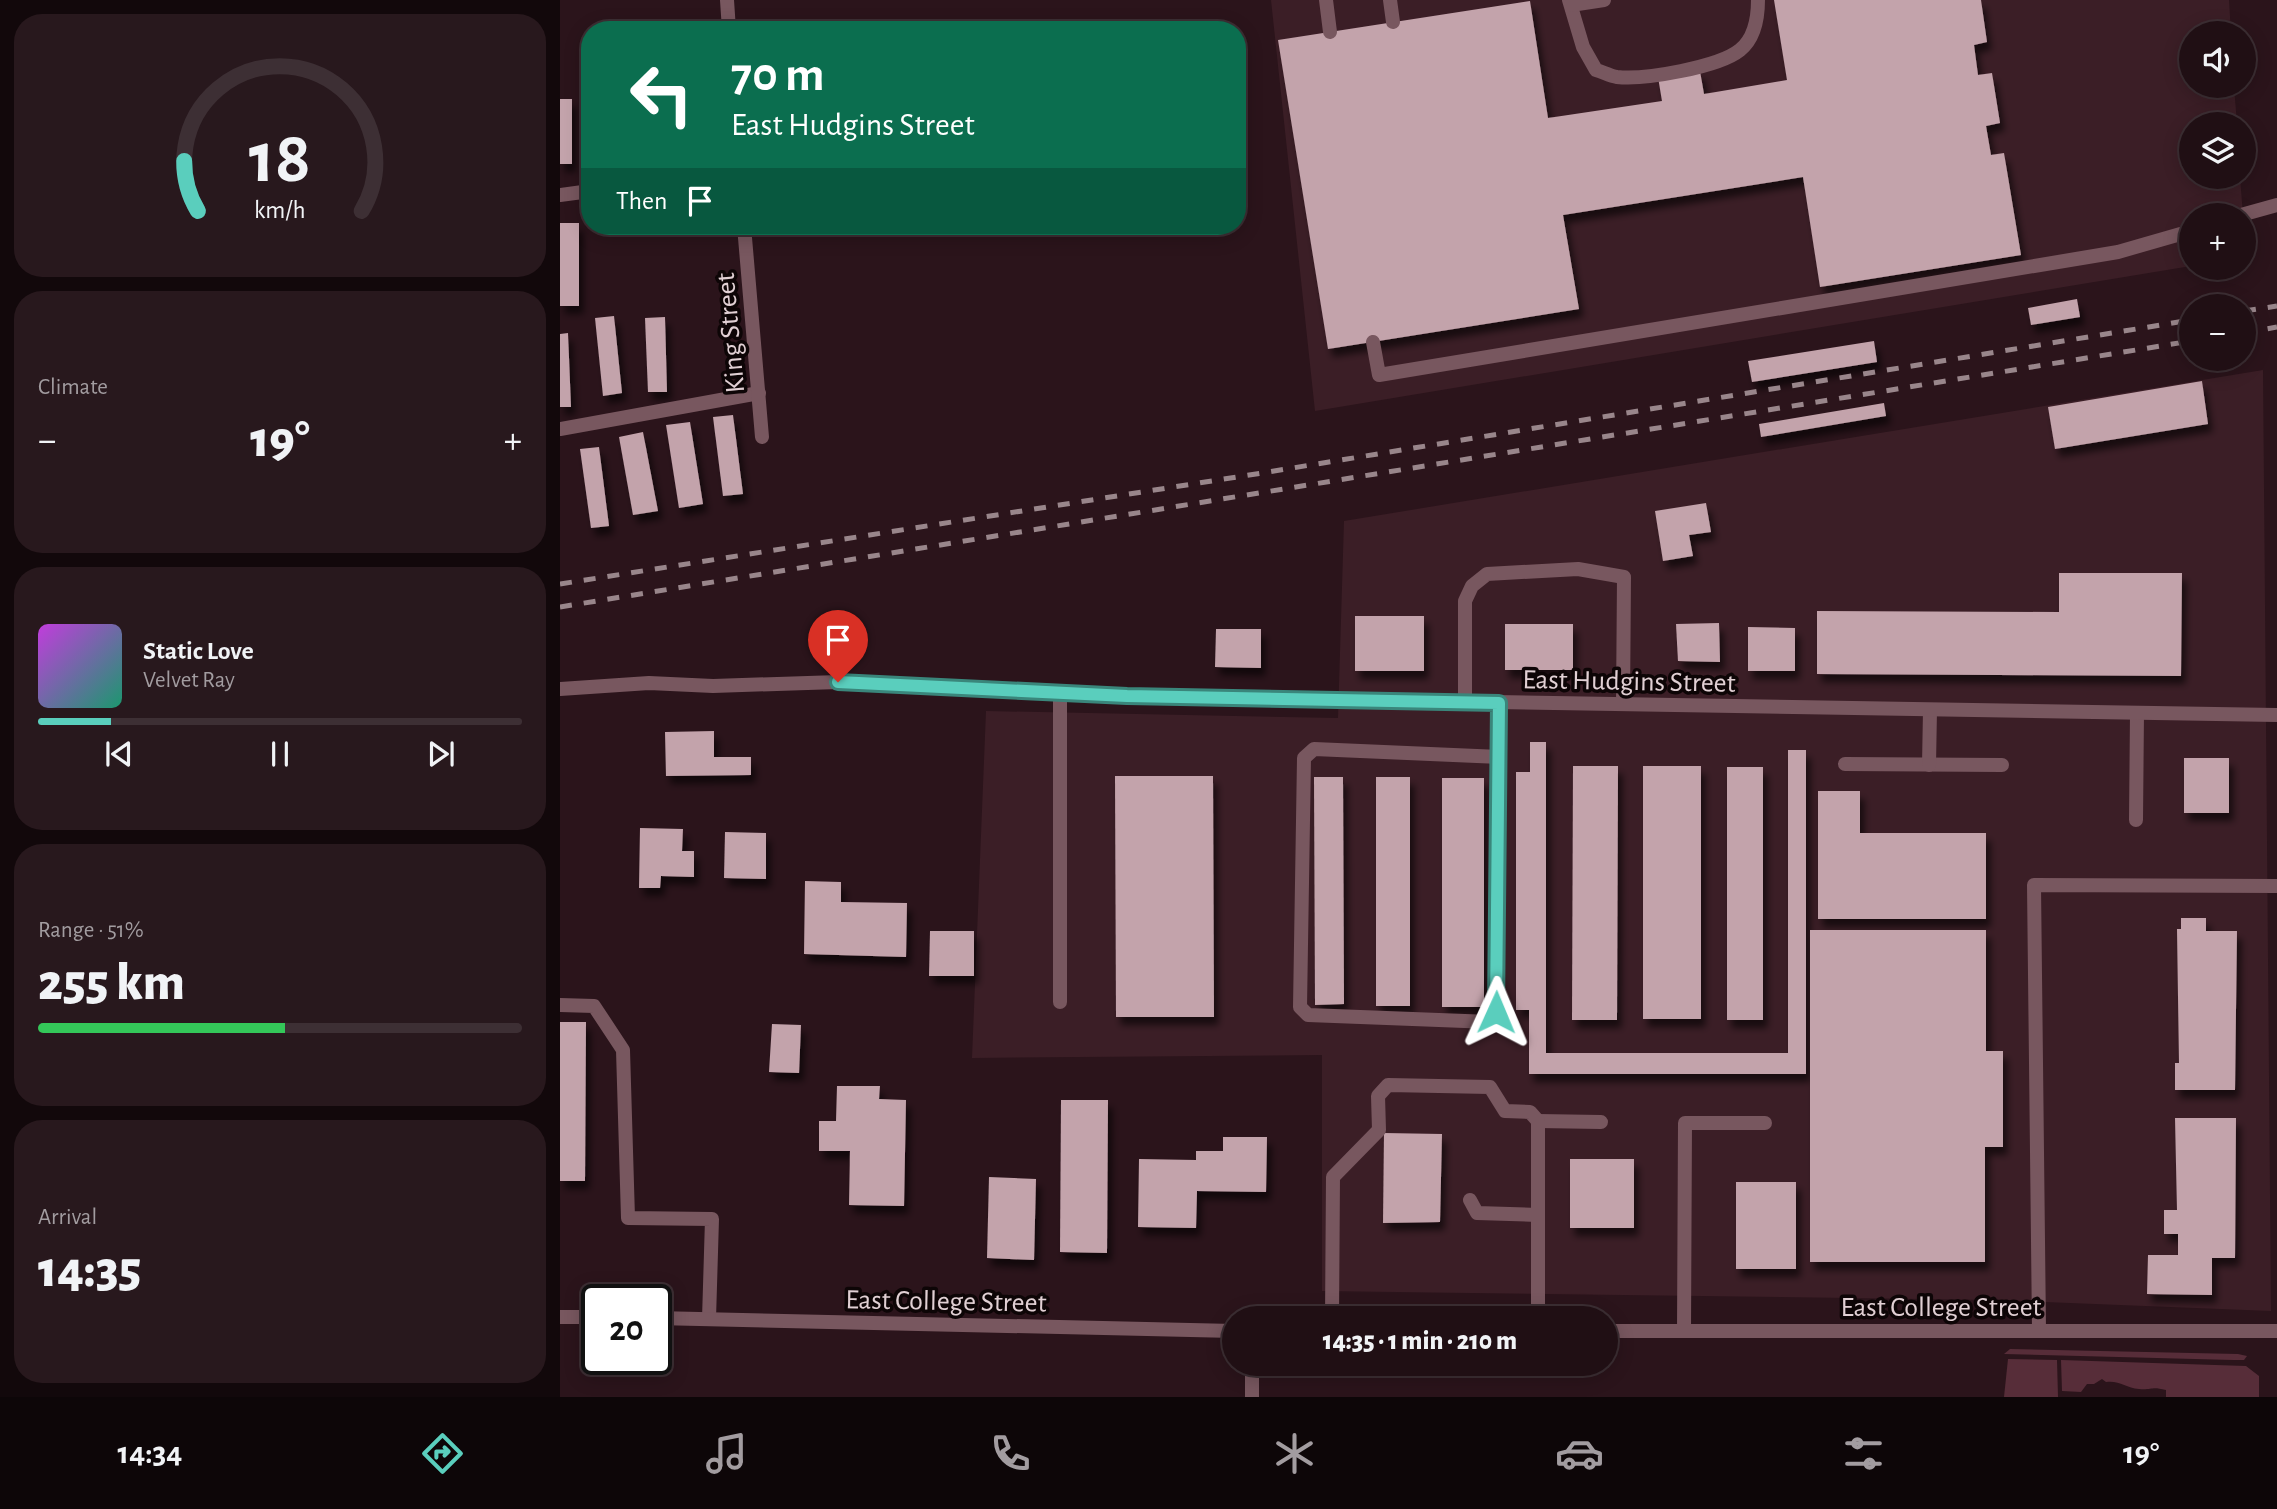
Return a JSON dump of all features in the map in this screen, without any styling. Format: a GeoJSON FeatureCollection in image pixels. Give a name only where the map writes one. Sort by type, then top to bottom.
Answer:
{"type":"FeatureCollection","features":[{"type":"Feature","properties":{"kind":"street"},"geometry":{"type":"LineString","coordinates":[[727,0],[729,21]]}},
{"type":"Feature","properties":{"kind":"street"},"geometry":{"type":"LineString","coordinates":[[1325,0],[1330,32]]}},
{"type":"Feature","properties":{"kind":"street"},"geometry":{"type":"LineString","coordinates":[[1390,0],[1393,22]]}},
{"type":"Feature","properties":{"kind":"street"},"geometry":{"type":"LineString","coordinates":[[1604,0],[1570,3],[1583,47],[1596,70],[1616,77],[1637,77],[1717,62],[1740,50],[1753,35],[1758,0]]}},
{"type":"Feature","properties":{"kind":"street"},"geometry":{"type":"LineString","coordinates":[[560,195],[581,192]]}},
{"type":"Feature","properties":{"kind":"street"},"geometry":{"type":"LineString","coordinates":[[2256,211],[2277,205]]}},
{"type":"Feature","properties":{"kind":"street"},"geometry":{"type":"LineString","coordinates":[[1373,342],[1379,375],[2091,256],[2179,234]]}},
{"type":"Feature","properties":{"kind":"street","name":"King Street"},"geometry":{"type":"LineString","coordinates":[[745,235],[762,437]]}},
{"type":"Feature","properties":{"kind":"street"},"geometry":{"type":"LineString","coordinates":[[560,429],[759,393]]}},
{"type":"Feature","properties":{"kind":"street"},"geometry":{"type":"LineString","coordinates":[[1465,703],[1465,601],[1472,586],[1488,574],[1578,569],[1624,577],[1623,704]]}},
{"type":"Feature","properties":{"kind":"street","name":"East Hudgins Street"},"geometry":{"type":"LineString","coordinates":[[560,689],[649,683],[713,686],[838,682],[1060,693],[1465,703],[2277,715]]}},
{"type":"Feature","properties":{"kind":"street"},"geometry":{"type":"LineString","coordinates":[[1060,693],[1060,1002]]}},
{"type":"Feature","properties":{"kind":"street"},"geometry":{"type":"LineString","coordinates":[[1499,703],[1500,757],[1496,1012],[1491,1022],[1308,1015],[1300,1007],[1304,758],[1314,749],[1500,757]]}},
{"type":"Feature","properties":{"kind":"street"},"geometry":{"type":"LineString","coordinates":[[1929,765],[1930,710]]}},
{"type":"Feature","properties":{"kind":"street"},"geometry":{"type":"LineString","coordinates":[[2136,821],[2137,713]]}},
{"type":"Feature","properties":{"kind":"street"},"geometry":{"type":"LineString","coordinates":[[1845,764],[2002,765]]}},
{"type":"Feature","properties":{"kind":"street"},"geometry":{"type":"LineString","coordinates":[[2039,1330],[2034,885],[2277,886]]}},
{"type":"Feature","properties":{"kind":"street"},"geometry":{"type":"LineString","coordinates":[[560,1004],[594,1006],[623,1050],[628,1218],[712,1219],[709,1319]]}},
{"type":"Feature","properties":{"kind":"street"},"geometry":{"type":"LineString","coordinates":[[1332,1306],[1333,1177],[1378,1130],[1378,1096],[1388,1085],[1490,1087],[1505,1111],[1530,1112],[1538,1121],[1538,1306]]}},
{"type":"Feature","properties":{"kind":"street"},"geometry":{"type":"LineString","coordinates":[[1538,1121],[1601,1122]]}},
{"type":"Feature","properties":{"kind":"street"},"geometry":{"type":"LineString","coordinates":[[1684,1331],[1685,1124],[1765,1124]]}},
{"type":"Feature","properties":{"kind":"street"},"geometry":{"type":"LineString","coordinates":[[1470,1200],[1477,1213],[1538,1215]]}},
{"type":"Feature","properties":{"kind":"street"},"geometry":{"type":"LineString","coordinates":[[560,1317],[581,1317]]}},
{"type":"Feature","properties":{"kind":"street","name":"East College Street"},"geometry":{"type":"LineString","coordinates":[[672,1318],[1222,1331]]}},
{"type":"Feature","properties":{"kind":"street","name":"East College Street"},"geometry":{"type":"LineString","coordinates":[[1618,1331],[2277,1331]]}},
{"type":"Feature","properties":{"kind":"street"},"geometry":{"type":"LineString","coordinates":[[1251,1397],[1252,1376]]}},
{"type":"Feature","properties":{"kind":"shaded area"},"geometry":{"type":"Polygon","coordinates":[[[1271,0],[2229,0],[2230,21],[2179,21],[2179,98],[2235,98],[2236,112],[2179,112],[2179,189],[2241,189],[2242,203],[2179,203],[2179,268],[1315,411],[1271,0]]]}},
{"type":"Feature","properties":{"kind":"shaded area"},"geometry":{"type":"Polygon","coordinates":[[[2263,370],[2271,1311],[1996,1300],[1322,1291],[1322,1055],[972,1058],[986,711],[1338,718],[1344,521],[2263,370]]]}},
{"type":"Feature","properties":{"kind":"shaded area"},"geometry":{"type":"Polygon","coordinates":[[[2010,1349],[2247,1356],[2244,1360],[2233,1360],[2004,1354],[2010,1349]]]}},
{"type":"Feature","properties":{"kind":"shaded area"},"geometry":{"type":"Polygon","coordinates":[[[2008,1359],[2057,1360],[2058,1397],[2004,1397],[2008,1359]]]}},
{"type":"Feature","properties":{"kind":"shaded area"},"geometry":{"type":"Polygon","coordinates":[[[2061,1360],[2246,1366],[2259,1376],[2259,1397],[2166,1397],[2166,1390],[2134,1388],[2102,1379],[2094,1384],[2087,1384],[2081,1392],[2062,1391],[2061,1360]]]}},
{"type":"Feature","properties":{"kind":"building"},"geometry":{"type":"Polygon","coordinates":[[[1774,0],[1981,0],[1987,42],[1974,45],[1978,75],[1992,73],[2000,123],[1986,126],[1991,155],[2004,153],[2021,255],[1820,287],[1803,177],[1563,215],[1579,309],[1328,349],[1278,40],[1530,1],[1548,118],[1662,101],[1658,77],[1700,71],[1704,94],[1787,80],[1774,0]]]}},
{"type":"Feature","properties":{"kind":"building"},"geometry":{"type":"Polygon","coordinates":[[[560,99],[572,99],[572,164],[560,164],[560,99]]]}},
{"type":"Feature","properties":{"kind":"building"},"geometry":{"type":"Polygon","coordinates":[[[560,223],[579,223],[579,306],[560,306],[560,223]]]}},
{"type":"Feature","properties":{"kind":"building"},"geometry":{"type":"Polygon","coordinates":[[[2077,299],[2080,317],[2031,325],[2028,308],[2077,299]]]}},
{"type":"Feature","properties":{"kind":"building"},"geometry":{"type":"Polygon","coordinates":[[[614,316],[622,393],[603,396],[595,318],[614,316]]]}},
{"type":"Feature","properties":{"kind":"building"},"geometry":{"type":"Polygon","coordinates":[[[665,317],[667,392],[648,392],[645,318],[665,317]]]}},
{"type":"Feature","properties":{"kind":"building"},"geometry":{"type":"Polygon","coordinates":[[[568,333],[571,407],[560,407],[560,334],[568,333]]]}},
{"type":"Feature","properties":{"kind":"building"},"geometry":{"type":"Polygon","coordinates":[[[1874,341],[1877,362],[1752,382],[1748,361],[1874,341]]]}},
{"type":"Feature","properties":{"kind":"building"},"geometry":{"type":"Polygon","coordinates":[[[2202,381],[2208,424],[2055,449],[2048,407],[2202,381]]]}},
{"type":"Feature","properties":{"kind":"building"},"geometry":{"type":"Polygon","coordinates":[[[1884,403],[1886,416],[1761,437],[1759,424],[1884,403]]]}},
{"type":"Feature","properties":{"kind":"building"},"geometry":{"type":"Polygon","coordinates":[[[733,415],[743,494],[723,496],[713,417],[733,415]]]}},
{"type":"Feature","properties":{"kind":"building"},"geometry":{"type":"Polygon","coordinates":[[[690,422],[703,504],[679,508],[666,425],[690,422]]]}},
{"type":"Feature","properties":{"kind":"building"},"geometry":{"type":"Polygon","coordinates":[[[643,432],[658,511],[633,515],[619,437],[643,432]]]}},
{"type":"Feature","properties":{"kind":"building"},"geometry":{"type":"Polygon","coordinates":[[[599,447],[609,526],[591,528],[580,449],[599,447]]]}},
{"type":"Feature","properties":{"kind":"building"},"geometry":{"type":"Polygon","coordinates":[[[1706,503],[1711,532],[1689,535],[1693,556],[1663,561],[1655,511],[1706,503]]]}},
{"type":"Feature","properties":{"kind":"building"},"geometry":{"type":"Polygon","coordinates":[[[2059,573],[2182,573],[2181,676],[1817,674],[1817,611],[2059,612],[2059,573]]]}},
{"type":"Feature","properties":{"kind":"building"},"geometry":{"type":"Polygon","coordinates":[[[1355,616],[1424,616],[1424,671],[1355,671],[1355,616]]]}},
{"type":"Feature","properties":{"kind":"building"},"geometry":{"type":"Polygon","coordinates":[[[1719,623],[1720,662],[1678,661],[1676,624],[1719,623]]]}},
{"type":"Feature","properties":{"kind":"building"},"geometry":{"type":"Polygon","coordinates":[[[1505,624],[1573,624],[1573,670],[1505,670],[1505,624]]]}},
{"type":"Feature","properties":{"kind":"building"},"geometry":{"type":"Polygon","coordinates":[[[1748,627],[1795,628],[1795,671],[1748,671],[1748,627]]]}},
{"type":"Feature","properties":{"kind":"building"},"geometry":{"type":"Polygon","coordinates":[[[1216,629],[1261,629],[1261,668],[1215,667],[1216,629]]]}},
{"type":"Feature","properties":{"kind":"building"},"geometry":{"type":"Polygon","coordinates":[[[714,731],[714,757],[751,757],[751,775],[666,776],[665,732],[714,731]]]}},
{"type":"Feature","properties":{"kind":"building"},"geometry":{"type":"Polygon","coordinates":[[[1530,742],[1546,742],[1546,1053],[1788,1053],[1788,750],[1806,750],[1806,1074],[1529,1074],[1529,1010],[1516,1010],[1516,772],[1530,772],[1530,742]]]}},
{"type":"Feature","properties":{"kind":"building"},"geometry":{"type":"Polygon","coordinates":[[[2184,758],[2229,758],[2229,813],[2184,813],[2184,758]]]}},
{"type":"Feature","properties":{"kind":"building"},"geometry":{"type":"Polygon","coordinates":[[[1573,766],[1618,766],[1617,1020],[1572,1020],[1573,766]]]}},
{"type":"Feature","properties":{"kind":"building"},"geometry":{"type":"Polygon","coordinates":[[[1643,766],[1701,766],[1701,1019],[1643,1019],[1643,766]]]}},
{"type":"Feature","properties":{"kind":"building"},"geometry":{"type":"Polygon","coordinates":[[[1727,767],[1763,767],[1763,1020],[1727,1020],[1727,767]]]}},
{"type":"Feature","properties":{"kind":"building"},"geometry":{"type":"Polygon","coordinates":[[[1115,776],[1213,776],[1214,1017],[1116,1017],[1115,776]]]}},
{"type":"Feature","properties":{"kind":"building"},"geometry":{"type":"Polygon","coordinates":[[[1314,777],[1343,777],[1344,1004],[1315,1005],[1314,777]]]}},
{"type":"Feature","properties":{"kind":"building"},"geometry":{"type":"Polygon","coordinates":[[[1376,777],[1410,777],[1410,1006],[1376,1006],[1376,777]]]}},
{"type":"Feature","properties":{"kind":"building"},"geometry":{"type":"Polygon","coordinates":[[[1442,778],[1484,778],[1484,1007],[1442,1007],[1442,778]]]}},
{"type":"Feature","properties":{"kind":"building"},"geometry":{"type":"Polygon","coordinates":[[[1818,791],[1860,791],[1860,833],[1986,833],[1986,919],[1818,919],[1818,791]]]}},
{"type":"Feature","properties":{"kind":"building"},"geometry":{"type":"Polygon","coordinates":[[[640,828],[683,829],[682,851],[694,851],[694,877],[661,876],[660,888],[639,888],[640,828]]]}},
{"type":"Feature","properties":{"kind":"building"},"geometry":{"type":"Polygon","coordinates":[[[725,832],[766,833],[766,879],[724,878],[725,832]]]}},
{"type":"Feature","properties":{"kind":"building"},"geometry":{"type":"Polygon","coordinates":[[[805,881],[841,882],[841,902],[907,903],[906,957],[804,954],[805,881]]]}},
{"type":"Feature","properties":{"kind":"building"},"geometry":{"type":"Polygon","coordinates":[[[2181,918],[2206,918],[2206,931],[2237,931],[2235,1090],[2175,1090],[2175,1063],[2179,1063],[2177,929],[2181,929],[2181,918]]]}},
{"type":"Feature","properties":{"kind":"building"},"geometry":{"type":"Polygon","coordinates":[[[1810,930],[1986,930],[1986,1051],[2003,1051],[2003,1147],[1985,1147],[1985,1262],[1810,1262],[1810,930]]]}},
{"type":"Feature","properties":{"kind":"building"},"geometry":{"type":"Polygon","coordinates":[[[930,931],[974,931],[974,976],[929,976],[930,931]]]}},
{"type":"Feature","properties":{"kind":"building"},"geometry":{"type":"Polygon","coordinates":[[[560,1022],[586,1022],[585,1181],[560,1181],[560,1022]]]}},
{"type":"Feature","properties":{"kind":"building"},"geometry":{"type":"Polygon","coordinates":[[[772,1024],[801,1025],[799,1073],[769,1072],[772,1024]]]}},
{"type":"Feature","properties":{"kind":"building"},"geometry":{"type":"Polygon","coordinates":[[[837,1086],[880,1086],[879,1099],[906,1100],[904,1206],[849,1205],[850,1151],[819,1151],[819,1121],[836,1121],[837,1086]]]}},
{"type":"Feature","properties":{"kind":"building"},"geometry":{"type":"Polygon","coordinates":[[[1061,1100],[1108,1100],[1107,1253],[1060,1252],[1061,1100]]]}},
{"type":"Feature","properties":{"kind":"building"},"geometry":{"type":"Polygon","coordinates":[[[2175,1118],[2236,1118],[2235,1258],[2212,1258],[2212,1295],[2147,1294],[2148,1255],[2178,1255],[2178,1234],[2164,1234],[2164,1210],[2177,1210],[2175,1118]]]}},
{"type":"Feature","properties":{"kind":"building"},"geometry":{"type":"Polygon","coordinates":[[[1384,1133],[1442,1134],[1440,1222],[1383,1223],[1384,1133]]]}},
{"type":"Feature","properties":{"kind":"building"},"geometry":{"type":"Polygon","coordinates":[[[1223,1137],[1267,1137],[1266,1192],[1197,1191],[1196,1228],[1138,1227],[1139,1159],[1196,1160],[1196,1151],[1223,1151],[1223,1137]]]}},
{"type":"Feature","properties":{"kind":"building"},"geometry":{"type":"Polygon","coordinates":[[[1570,1159],[1634,1159],[1634,1228],[1570,1228],[1570,1159]]]}},
{"type":"Feature","properties":{"kind":"building"},"geometry":{"type":"Polygon","coordinates":[[[989,1177],[1036,1179],[1034,1260],[987,1258],[989,1177]]]}},
{"type":"Feature","properties":{"kind":"building"},"geometry":{"type":"Polygon","coordinates":[[[1736,1182],[1796,1182],[1796,1269],[1736,1269],[1736,1182]]]}},
{"type":"Feature","properties":{"kind":"railway"},"geometry":{"type":"LineString","coordinates":[[2256,309],[2277,306]]}},
{"type":"Feature","properties":{"kind":"railway"},"geometry":{"type":"LineString","coordinates":[[560,584],[1262,473],[2179,322]]}},
{"type":"Feature","properties":{"kind":"railway"},"geometry":{"type":"LineString","coordinates":[[2256,331],[2277,327]]}},
{"type":"Feature","properties":{"kind":"railway"},"geometry":{"type":"LineString","coordinates":[[560,607],[2179,343]]}},
{"type":"Feature","properties":{"kind":"route"},"geometry":{"type":"LineString","coordinates":[[838,682],[1127,696],[1499,703],[1496,1012]]}}]}
